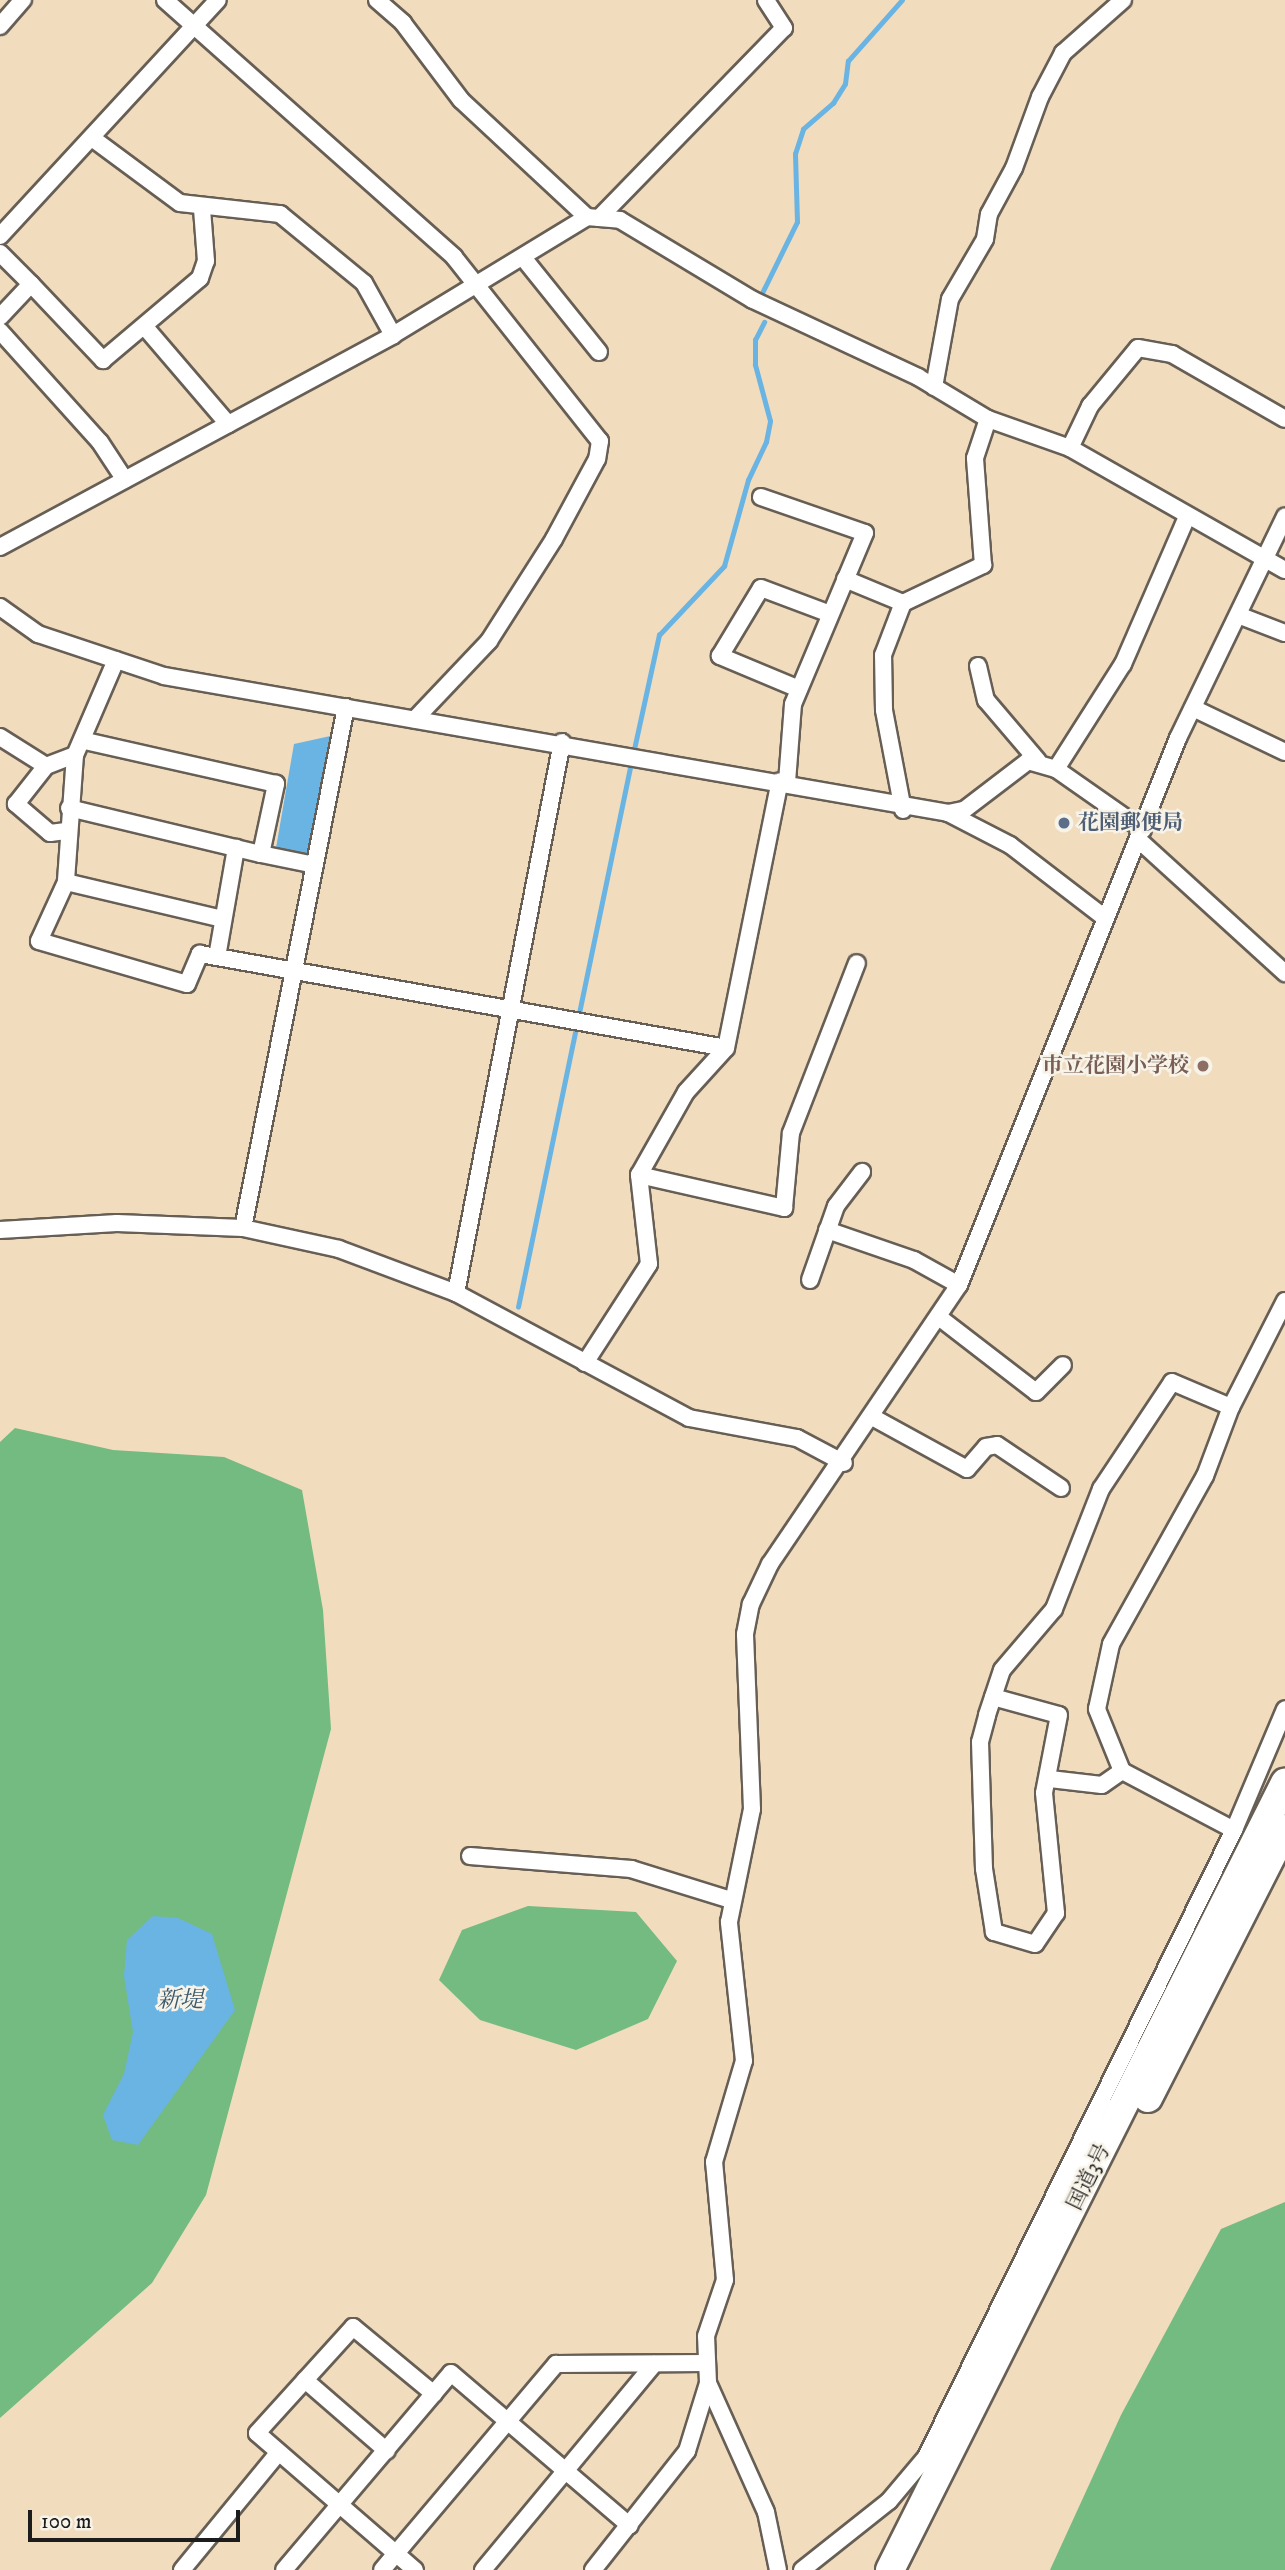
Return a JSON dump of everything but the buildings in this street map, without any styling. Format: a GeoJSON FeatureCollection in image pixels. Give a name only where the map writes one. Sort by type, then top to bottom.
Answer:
{"type":"FeatureCollection","features":[{"type":"Feature","properties":{"kind":"highway","name":"国道3号"},"geometry":{"type":"LineString","coordinates":[[910,2570],[1285,1783]]}},
{"type":"Feature","properties":{"kind":"highway","name":"国道3号"},"geometry":{"type":"LineString","coordinates":[[890,2570],[1272,1814]]}},
{"type":"Feature","properties":{"kind":"street"},"geometry":{"type":"LineString","coordinates":[[0,26],[23,0]]}},
{"type":"Feature","properties":{"kind":"street"},"geometry":{"type":"LineString","coordinates":[[165,0],[454,257],[600,441],[575,500],[489,641],[415,719]]}},
{"type":"Feature","properties":{"kind":"street"},"geometry":{"type":"LineString","coordinates":[[0,236],[218,0]]}},
{"type":"Feature","properties":{"kind":"street"},"geometry":{"type":"LineString","coordinates":[[377,0],[403,23],[461,100],[593,218],[621,220],[753,300],[934,387],[988,419],[1070,448],[1262,561],[1285,570]]}},
{"type":"Feature","properties":{"kind":"street"},"geometry":{"type":"LineString","coordinates":[[0,547],[393,335],[593,218],[784,28],[766,0]]}},
{"type":"Feature","properties":{"kind":"street"},"geometry":{"type":"LineString","coordinates":[[934,387],[950,299],[985,239],[989,214],[1014,169],[1040,97],[1063,52],[1123,0]]}},
{"type":"Feature","properties":{"kind":"street"},"geometry":{"type":"LineString","coordinates":[[92,138],[152,187],[202,209],[280,214],[364,283],[393,335]]}},
{"type":"Feature","properties":{"kind":"street"},"geometry":{"type":"LineString","coordinates":[[0,253],[103,360],[200,278],[206,261],[202,209]]}},
{"type":"Feature","properties":{"kind":"street"},"geometry":{"type":"LineString","coordinates":[[525,260],[599,352]]}},
{"type":"Feature","properties":{"kind":"street"},"geometry":{"type":"LineString","coordinates":[[0,317],[31,284]]}},
{"type":"Feature","properties":{"kind":"street"},"geometry":{"type":"LineString","coordinates":[[145,327],[228,425]]}},
{"type":"Feature","properties":{"kind":"street"},"geometry":{"type":"LineString","coordinates":[[0,331],[100,442],[125,480]]}},
{"type":"Feature","properties":{"kind":"street"},"geometry":{"type":"LineString","coordinates":[[1070,448],[1090,406],[1138,348],[1172,354],[1285,419]]}},
{"type":"Feature","properties":{"kind":"street"},"geometry":{"type":"LineString","coordinates":[[902,810],[885,722],[883,654],[903,603],[984,565],[975,458],[988,419]]}},
{"type":"Feature","properties":{"kind":"street"},"geometry":{"type":"LineString","coordinates":[[585,1363],[649,1264],[651,1232],[639,1175],[686,1092],[726,1048],[784,781],[799,689],[865,533],[761,497]]}},
{"type":"Feature","properties":{"kind":"street"},"geometry":{"type":"LineString","coordinates":[[1056,769],[1123,664],[1187,517]]}},
{"type":"Feature","properties":{"kind":"street"},"geometry":{"type":"LineString","coordinates":[[593,2570],[687,2451],[708,2383],[706,2336],[725,2280],[714,2162],[744,2060],[729,1961],[731,1900],[752,1809],[745,1634],[751,1604],[770,1564],[844,1463],[959,1285],[1105,918],[1142,836],[1193,708],[1285,517]]}},
{"type":"Feature","properties":{"kind":"street"},"geometry":{"type":"LineString","coordinates":[[845,579],[903,603]]}},
{"type":"Feature","properties":{"kind":"street"},"geometry":{"type":"LineString","coordinates":[[799,689],[720,656],[761,588],[830,614]]}},
{"type":"Feature","properties":{"kind":"street"},"geometry":{"type":"LineString","coordinates":[[0,607],[38,634],[164,676],[784,781],[902,810],[948,813],[964,810],[1028,761],[1038,761],[1056,769],[1142,836],[1285,973]]}},
{"type":"Feature","properties":{"kind":"street"},"geometry":{"type":"LineString","coordinates":[[1238,615],[1285,634]]}},
{"type":"Feature","properties":{"kind":"street"},"geometry":{"type":"LineString","coordinates":[[116,660],[85,741],[75,755],[66,831],[66,882],[39,941],[47,946],[187,984],[200,954],[726,1048]]}},
{"type":"Feature","properties":{"kind":"street"},"geometry":{"type":"LineString","coordinates":[[978,666],[986,700],[1038,761]]}},
{"type":"Feature","properties":{"kind":"street"},"geometry":{"type":"LineString","coordinates":[[243,1228],[346,707]]}},
{"type":"Feature","properties":{"kind":"street"},"geometry":{"type":"LineString","coordinates":[[1193,708],[1285,752]]}},
{"type":"Feature","properties":{"kind":"street"},"geometry":{"type":"LineString","coordinates":[[0,737],[46,765]]}},
{"type":"Feature","properties":{"kind":"street"},"geometry":{"type":"LineString","coordinates":[[85,741],[276,785],[261,854]]}},
{"type":"Feature","properties":{"kind":"street"},"geometry":{"type":"LineString","coordinates":[[456,1293],[562,742]]}},
{"type":"Feature","properties":{"kind":"street"},"geometry":{"type":"LineString","coordinates":[[66,831],[50,833],[16,804],[46,765],[75,755]]}},
{"type":"Feature","properties":{"kind":"street"},"geometry":{"type":"LineString","coordinates":[[69,808],[315,865]]}},
{"type":"Feature","properties":{"kind":"street"},"geometry":{"type":"LineString","coordinates":[[948,813],[1010,845],[1105,918]]}},
{"type":"Feature","properties":{"kind":"street"},"geometry":{"type":"LineString","coordinates":[[217,957],[236,848]]}},
{"type":"Feature","properties":{"kind":"street"},"geometry":{"type":"LineString","coordinates":[[66,882],[223,919]]}},
{"type":"Feature","properties":{"kind":"street"},"geometry":{"type":"LineString","coordinates":[[639,1175],[784,1208],[791,1133],[857,963]]}},
{"type":"Feature","properties":{"kind":"street"},"geometry":{"type":"LineString","coordinates":[[810,1280],[836,1206],[862,1172]]}},
{"type":"Feature","properties":{"kind":"street"},"geometry":{"type":"LineString","coordinates":[[0,1230],[117,1223],[243,1228],[340,1250],[456,1293],[689,1418],[797,1438],[844,1463]]}},
{"type":"Feature","properties":{"kind":"street"},"geometry":{"type":"LineString","coordinates":[[827,1230],[914,1260],[959,1285]]}},
{"type":"Feature","properties":{"kind":"street"},"geometry":{"type":"LineString","coordinates":[[1234,1830],[1122,1771],[1097,1709],[1111,1644],[1205,1476],[1231,1406],[1285,1301]]}},
{"type":"Feature","properties":{"kind":"street"},"geometry":{"type":"LineString","coordinates":[[940,1318],[1036,1392],[1063,1364]]}},
{"type":"Feature","properties":{"kind":"street"},"geometry":{"type":"LineString","coordinates":[[993,1697],[1059,1715],[1049,1779],[1044,1793],[1056,1913],[1035,1944],[994,1932],[977,1803],[980,1742],[993,1697],[1002,1671],[1054,1609],[1101,1489],[1172,1382],[1231,1406]]}},
{"type":"Feature","properties":{"kind":"street"},"geometry":{"type":"LineString","coordinates":[[874,1418],[967,1469],[986,1447],[997,1445],[1060,1488]]}},
{"type":"Feature","properties":{"kind":"street"},"geometry":{"type":"LineString","coordinates":[[802,2570],[889,2501],[926,2457],[1234,1830],[1272,1814],[1285,1709]]}},
{"type":"Feature","properties":{"kind":"street"},"geometry":{"type":"LineString","coordinates":[[1049,1779],[1102,1785],[1122,1771]]}},
{"type":"Feature","properties":{"kind":"street"},"geometry":{"type":"LineString","coordinates":[[470,1856],[631,1869],[731,1900]]}},
{"type":"Feature","properties":{"kind":"street"},"geometry":{"type":"LineString","coordinates":[[415,2570],[257,2433],[353,2327],[434,2394]]}},
{"type":"Feature","properties":{"kind":"street"},"geometry":{"type":"LineString","coordinates":[[382,2570],[510,2424],[556,2364],[707,2363]]}},
{"type":"Feature","properties":{"kind":"street"},"geometry":{"type":"LineString","coordinates":[[484,2570],[568,2472],[654,2364]]}},
{"type":"Feature","properties":{"kind":"street"},"geometry":{"type":"LineString","coordinates":[[284,2570],[337,2504],[387,2451],[451,2373],[630,2526]]}},
{"type":"Feature","properties":{"kind":"street"},"geometry":{"type":"LineString","coordinates":[[305,2380],[387,2451]]}},
{"type":"Feature","properties":{"kind":"street"},"geometry":{"type":"LineString","coordinates":[[708,2383],[766,2512],[778,2570]]}},
{"type":"Feature","properties":{"kind":"street"},"geometry":{"type":"LineString","coordinates":[[182,2570],[278,2453]]}},
{"type":"Feature","properties":{"kind":"green space"},"geometry":{"type":"Polygon","coordinates":[[[15,1428],[113,1450],[224,1457],[302,1490],[323,1610],[331,1729],[206,2195],[152,2283],[0,2418],[0,1442],[15,1428]]]}},
{"type":"Feature","properties":{"kind":"green space"},"geometry":{"type":"Polygon","coordinates":[[[528,1906],[636,1912],[677,1961],[648,2019],[576,2050],[480,2020],[439,1980],[462,1930],[528,1906]]]}},
{"type":"Feature","properties":{"kind":"green space"},"geometry":{"type":"Polygon","coordinates":[[[1285,2202],[1285,2570],[1050,2570],[1121,2415],[1221,2229],[1285,2202]]]}},
{"type":"Feature","properties":{"kind":"water"},"geometry":{"type":"Polygon","coordinates":[[[335,735],[312,856],[276,848],[294,744],[335,735]]]}},
{"type":"Feature","properties":{"kind":"water","name":"新堤"},"geometry":{"type":"Polygon","coordinates":[[[153,1916],[178,1918],[212,1934],[235,2010],[138,2145],[112,2140],[103,2115],[124,2074],[133,2032],[124,1976],[127,1940],[153,1916]]]}},
{"type":"Feature","properties":{"kind":"waterway"},"geometry":{"type":"LineString","coordinates":[[762,293],[797,222],[795,154],[803,129],[833,103],[845,84],[848,61],[902,0]]}},
{"type":"Feature","properties":{"kind":"waterway"},"geometry":{"type":"LineString","coordinates":[[633,754],[659,635],[724,566],[748,480],[766,442],[770,421],[755,365],[755,340],[764,322]]}},
{"type":"Feature","properties":{"kind":"waterway"},"geometry":{"type":"LineString","coordinates":[[518,1307],[631,763]]}},
{"type":"Feature","properties":{"kind":"place","name":"花園郵便局"},"geometry":{"type":"Point","coordinates":[1064,823]}},
{"type":"Feature","properties":{"kind":"place","name":"市立花園小学校"},"geometry":{"type":"Point","coordinates":[1203,1066]}}]}
